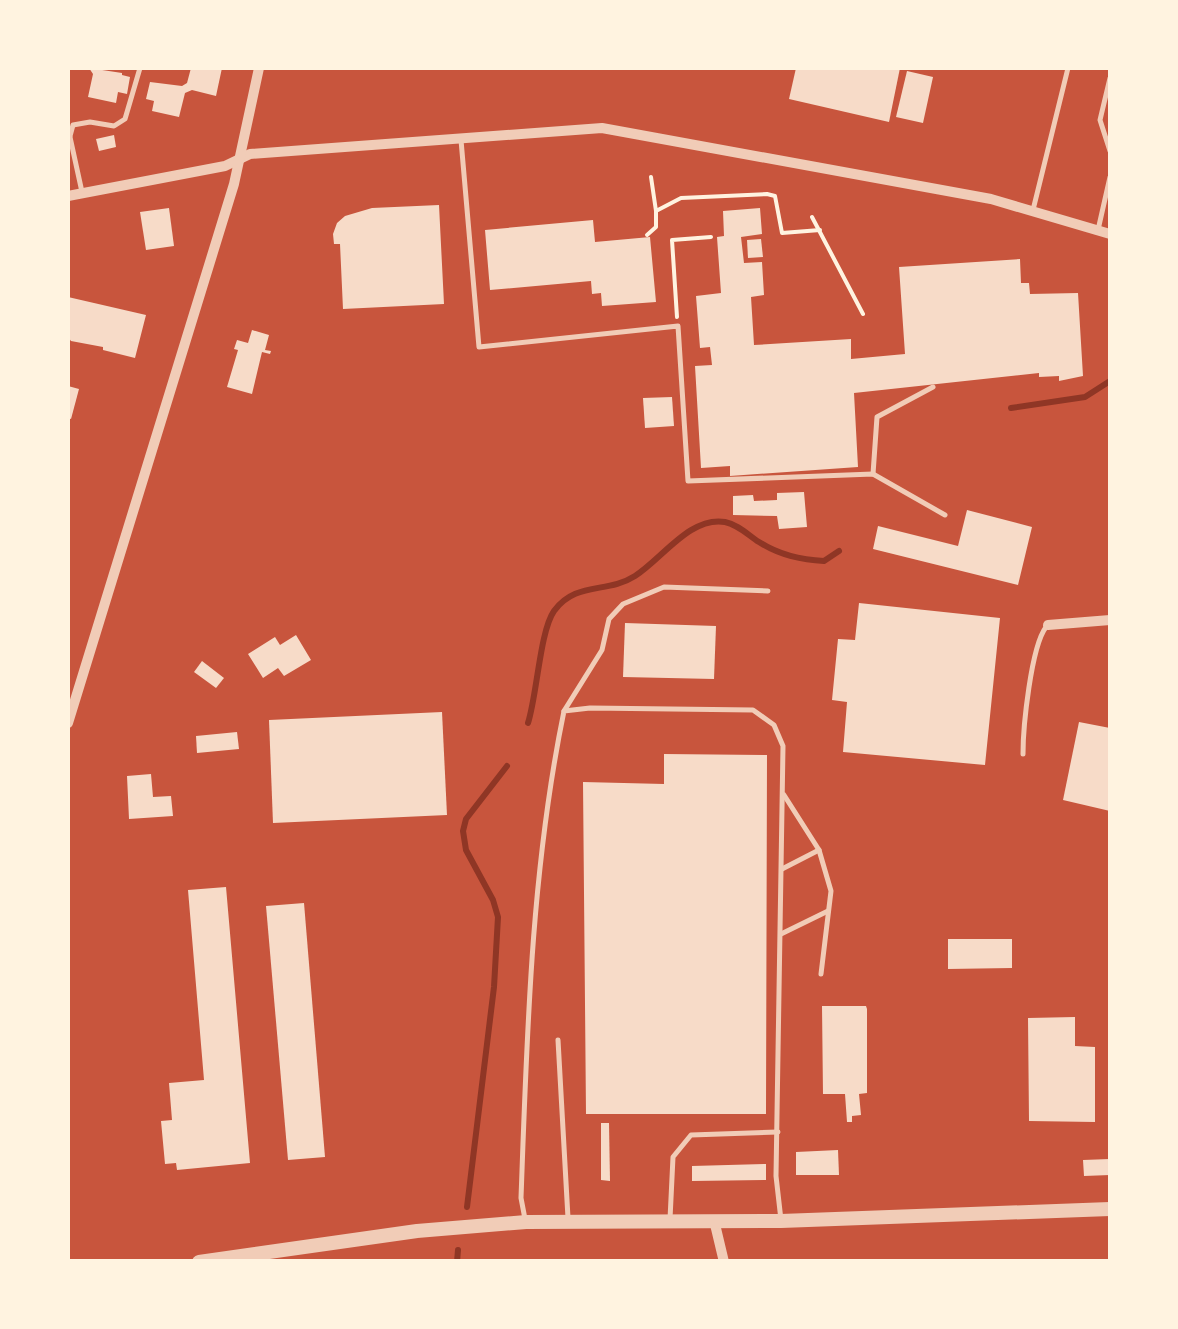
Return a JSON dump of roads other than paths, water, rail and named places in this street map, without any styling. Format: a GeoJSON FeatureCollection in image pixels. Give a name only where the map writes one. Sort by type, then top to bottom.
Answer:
{"type":"FeatureCollection","features":[{"type":"Feature","properties":{"kind":"street"},"geometry":{"type":"LineString","coordinates":[[68,723],[234,184],[259,68]]}},
{"type":"Feature","properties":{"kind":"street"},"geometry":{"type":"LineString","coordinates":[[68,196],[225,166],[250,154],[602,128],[991,199],[1110,234]]}},
{"type":"Feature","properties":{"kind":"street"},"geometry":{"type":"LineString","coordinates":[[1048,625],[1110,620]]}},
{"type":"Feature","properties":{"kind":"street"},"geometry":{"type":"LineString","coordinates":[[199,1262],[417,1231],[526,1222],[781,1221],[1110,1210]]}},
{"type":"Feature","properties":{"kind":"street"},"geometry":{"type":"LineString","coordinates":[[714,1220],[724,1262]]}},
{"type":"Feature","properties":{"kind":"lane"},"geometry":{"type":"LineString","coordinates":[[82,192],[69,136],[72,124],[114,126],[125,119],[140,68]]}},
{"type":"Feature","properties":{"kind":"lane"},"geometry":{"type":"LineString","coordinates":[[1033,211],[1068,68]]}},
{"type":"Feature","properties":{"kind":"lane"},"geometry":{"type":"LineString","coordinates":[[1110,78],[1100,120],[1110,151]]}},
{"type":"Feature","properties":{"kind":"lane"},"geometry":{"type":"LineString","coordinates":[[461,140],[478,348],[678,326],[688,481],[873,474],[945,515]]}},
{"type":"Feature","properties":{"kind":"lane"},"geometry":{"type":"LineString","coordinates":[[1098,230],[1110,176]]}},
{"type":"Feature","properties":{"kind":"lane"},"geometry":{"type":"LineString","coordinates":[[873,474],[877,417],[933,388]]}},
{"type":"Feature","properties":{"kind":"lane"},"geometry":{"type":"LineString","coordinates":[[526,1222],[520,1198],[529,976],[554,757],[564,710],[602,650],[609,619],[623,604],[664,588],[768,591]]}},
{"type":"Feature","properties":{"kind":"lane"},"geometry":{"type":"LineString","coordinates":[[1023,754],[1031,680],[1041,635],[1048,625]]}},
{"type":"Feature","properties":{"kind":"lane"},"geometry":{"type":"LineString","coordinates":[[564,710],[754,710],[774,725],[784,746],[776,1176],[781,1221]]}},
{"type":"Feature","properties":{"kind":"lane"},"geometry":{"type":"LineString","coordinates":[[783,792],[819,850],[830,891],[822,974]]}},
{"type":"Feature","properties":{"kind":"lane"},"geometry":{"type":"LineString","coordinates":[[782,869],[819,850]]}},
{"type":"Feature","properties":{"kind":"lane"},"geometry":{"type":"LineString","coordinates":[[781,934],[829,910]]}},
{"type":"Feature","properties":{"kind":"lane"},"geometry":{"type":"LineString","coordinates":[[558,1040],[569,1222]]}},
{"type":"Feature","properties":{"kind":"lane"},"geometry":{"type":"LineString","coordinates":[[670,1220],[673,1157],[691,1135],[778,1132]]}},
{"type":"Feature","properties":{"kind":"waterway"},"geometry":{"type":"LineString","coordinates":[[1011,408],[1085,397],[1110,381]]}},
{"type":"Feature","properties":{"kind":"waterway"},"geometry":{"type":"LineString","coordinates":[[528,723],[549,620],[572,595],[635,576],[688,532],[712,522],[730,523],[767,547],[798,558],[824,561],[839,551]]}},
{"type":"Feature","properties":{"kind":"waterway"},"geometry":{"type":"LineString","coordinates":[[467,1207],[494,987],[498,917],[466,850],[463,831],[466,819],[507,766]]}},
{"type":"Feature","properties":{"kind":"waterway"},"geometry":{"type":"LineString","coordinates":[[457,1262],[458,1250]]}}]}
